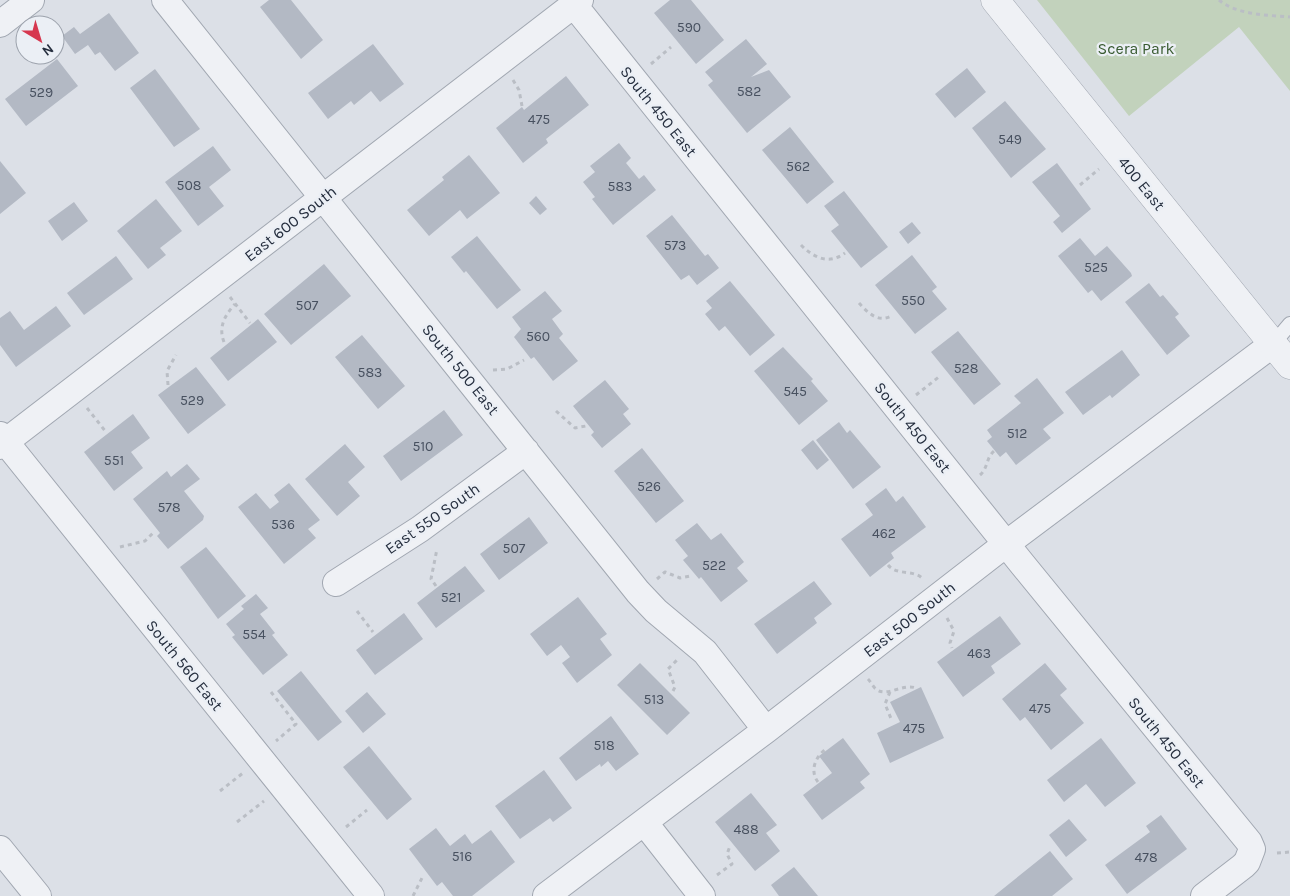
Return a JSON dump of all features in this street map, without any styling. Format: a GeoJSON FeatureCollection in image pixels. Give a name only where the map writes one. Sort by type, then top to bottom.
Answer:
{"type":"FeatureCollection","features":[{"type":"Feature","properties":{"kind":"street"},"geometry":{"type":"LineString","coordinates":[[0,24],[31,0]]}},
{"type":"Feature","properties":{"kind":"street","name":"South 500 East"},"geometry":{"type":"LineString","coordinates":[[164,0],[324,197],[638,592],[656,611],[706,652],[766,730]]}},
{"type":"Feature","properties":{"kind":"street","name":"400 East"},"geometry":{"type":"LineString","coordinates":[[995,0],[1284,344]]}},
{"type":"Feature","properties":{"kind":"street","name":"East 600 South"},"geometry":{"type":"LineString","coordinates":[[2,441],[577,2]]}},
{"type":"Feature","properties":{"kind":"street","name":"South 450 East"},"geometry":{"type":"LineString","coordinates":[[577,2],[1006,544],[1249,842],[1252,849],[1247,862],[1204,896]]}},
{"type":"Feature","properties":{"kind":"street","name":"East 500 South"},"geometry":{"type":"LineString","coordinates":[[546,896],[766,730],[1006,544],[1284,344]]}},
{"type":"Feature","properties":{"kind":"street","name":"South 560 East"},"geometry":{"type":"LineString","coordinates":[[2,441],[371,896]]}},
{"type":"Feature","properties":{"kind":"street","name":"East 550 South"},"geometry":{"type":"LineString","coordinates":[[336,583],[420,529],[526,451]]}},
{"type":"Feature","properties":{"kind":"street"},"geometry":{"type":"LineString","coordinates":[[644,822],[708,886]]}},
{"type":"Feature","properties":{"kind":"street"},"geometry":{"type":"LineString","coordinates":[[0,849],[38,896]]}},
{"type":"Feature","properties":{"kind":"path"},"geometry":{"type":"LineString","coordinates":[[1219,0],[1226,6],[1256,14],[1290,18]]}},
{"type":"Feature","properties":{"kind":"path"},"geometry":{"type":"LineString","coordinates":[[650,64],[671,47]]}},
{"type":"Feature","properties":{"kind":"path"},"geometry":{"type":"LineString","coordinates":[[512,80],[518,87],[522,106]]}},
{"type":"Feature","properties":{"kind":"path"},"geometry":{"type":"LineString","coordinates":[[1080,185],[1099,169]]}},
{"type":"Feature","properties":{"kind":"path"},"geometry":{"type":"LineString","coordinates":[[801,245],[810,254],[825,260],[833,260],[845,253]]}},
{"type":"Feature","properties":{"kind":"path"},"geometry":{"type":"LineString","coordinates":[[230,297],[250,323]]}},
{"type":"Feature","properties":{"kind":"path"},"geometry":{"type":"LineString","coordinates":[[859,303],[872,316],[884,319],[893,315]]}},
{"type":"Feature","properties":{"kind":"path"},"geometry":{"type":"LineString","coordinates":[[224,342],[222,326],[227,313],[235,304]]}},
{"type":"Feature","properties":{"kind":"path"},"geometry":{"type":"LineString","coordinates":[[168,384],[168,371],[176,355]]}},
{"type":"Feature","properties":{"kind":"path"},"geometry":{"type":"LineString","coordinates":[[490,370],[507,369],[524,360]]}},
{"type":"Feature","properties":{"kind":"path"},"geometry":{"type":"LineString","coordinates":[[916,396],[940,376]]}},
{"type":"Feature","properties":{"kind":"path"},"geometry":{"type":"LineString","coordinates":[[86,408],[106,432]]}},
{"type":"Feature","properties":{"kind":"path"},"geometry":{"type":"LineString","coordinates":[[556,411],[575,428],[586,426]]}},
{"type":"Feature","properties":{"kind":"path"},"geometry":{"type":"LineString","coordinates":[[979,475],[984,472],[988,457],[994,451]]}},
{"type":"Feature","properties":{"kind":"path"},"geometry":{"type":"LineString","coordinates":[[117,548],[130,543],[141,543],[153,533]]}},
{"type":"Feature","properties":{"kind":"path"},"geometry":{"type":"LineString","coordinates":[[436,586],[431,579],[437,549]]}},
{"type":"Feature","properties":{"kind":"path"},"geometry":{"type":"LineString","coordinates":[[888,565],[894,570],[918,575],[923,580]]}},
{"type":"Feature","properties":{"kind":"path"},"geometry":{"type":"LineString","coordinates":[[656,580],[665,572],[680,578],[690,576]]}},
{"type":"Feature","properties":{"kind":"path"},"geometry":{"type":"LineString","coordinates":[[356,611],[373,632]]}},
{"type":"Feature","properties":{"kind":"path"},"geometry":{"type":"LineString","coordinates":[[947,618],[954,631],[950,643],[952,648]]}},
{"type":"Feature","properties":{"kind":"path"},"geometry":{"type":"LineString","coordinates":[[673,691],[675,687],[668,669],[678,659]]}},
{"type":"Feature","properties":{"kind":"path"},"geometry":{"type":"LineString","coordinates":[[868,678],[878,690],[892,721]]}},
{"type":"Feature","properties":{"kind":"path"},"geometry":{"type":"LineString","coordinates":[[878,690],[890,691],[908,686],[916,688]]}},
{"type":"Feature","properties":{"kind":"path"},"geometry":{"type":"LineString","coordinates":[[885,704],[890,691]]}},
{"type":"Feature","properties":{"kind":"path"},"geometry":{"type":"LineString","coordinates":[[270,692],[296,724],[274,743]]}},
{"type":"Feature","properties":{"kind":"path"},"geometry":{"type":"LineString","coordinates":[[818,782],[814,768],[819,756],[827,748]]}},
{"type":"Feature","properties":{"kind":"path"},"geometry":{"type":"LineString","coordinates":[[220,791],[243,773]]}},
{"type":"Feature","properties":{"kind":"path"},"geometry":{"type":"LineString","coordinates":[[237,822],[265,801]]}},
{"type":"Feature","properties":{"kind":"path"},"geometry":{"type":"LineString","coordinates":[[344,829],[367,810]]}},
{"type":"Feature","properties":{"kind":"path"},"geometry":{"type":"LineString","coordinates":[[708,886],[732,864],[727,854],[730,846]]}},
{"type":"Feature","properties":{"kind":"path"},"geometry":{"type":"LineString","coordinates":[[1278,853],[1290,852]]}},
{"type":"Feature","properties":{"kind":"path"},"geometry":{"type":"LineString","coordinates":[[413,896],[422,878]]}},
{"type":"Feature","properties":{"kind":"green space","name":"Scera Park"},"geometry":{"type":"Polygon","coordinates":[[[1037,0],[1290,0],[1290,91],[1239,27],[1129,116],[1037,0]]]}},
{"type":"Feature","properties":{"kind":"building"},"geometry":{"type":"Polygon","coordinates":[[[269,0],[291,0],[323,40],[301,59],[260,7],[269,0]]]}},
{"type":"Feature","properties":{"kind":"building"},"geometry":{"type":"Polygon","coordinates":[[[670,0],[691,0],[724,40],[696,64],[654,13],[670,0]]]}},
{"type":"Feature","properties":{"kind":"building"},"geometry":{"type":"Polygon","coordinates":[[[109,13],[139,53],[115,71],[100,52],[95,55],[88,45],[75,54],[65,40],[65,34],[74,27],[80,34],[109,13]]]}},
{"type":"Feature","properties":{"kind":"building"},"geometry":{"type":"Polygon","coordinates":[[[746,39],[767,64],[751,77],[769,70],[791,97],[747,133],[708,85],[713,81],[705,72],[746,39]]]}},
{"type":"Feature","properties":{"kind":"building"},"geometry":{"type":"Polygon","coordinates":[[[373,44],[404,84],[380,102],[371,91],[354,105],[351,101],[328,119],[308,93],[373,44]]]}},
{"type":"Feature","properties":{"kind":"building"},"geometry":{"type":"Polygon","coordinates":[[[49,65],[62,65],[78,86],[26,126],[5,99],[49,65]]]}},
{"type":"Feature","properties":{"kind":"building"},"geometry":{"type":"Polygon","coordinates":[[[967,68],[986,92],[955,118],[935,94],[967,68]]]}},
{"type":"Feature","properties":{"kind":"building"},"geometry":{"type":"Polygon","coordinates":[[[155,69],[200,129],[174,147],[130,88],[155,69]]]}},
{"type":"Feature","properties":{"kind":"building"},"geometry":{"type":"Polygon","coordinates":[[[566,76],[589,105],[546,139],[548,143],[523,163],[496,128],[522,107],[524,110],[566,76]]]}},
{"type":"Feature","properties":{"kind":"building"},"geometry":{"type":"Polygon","coordinates":[[[1005,101],[1046,149],[1011,178],[972,128],[1005,101]]]}},
{"type":"Feature","properties":{"kind":"building"},"geometry":{"type":"Polygon","coordinates":[[[790,127],[834,182],[807,204],[762,150],[790,127]]]}},
{"type":"Feature","properties":{"kind":"building"},"geometry":{"type":"Polygon","coordinates":[[[619,143],[631,158],[626,163],[639,179],[644,175],[656,190],[613,225],[592,199],[595,197],[583,182],[595,172],[590,166],[619,143]]]}},
{"type":"Feature","properties":{"kind":"building"},"geometry":{"type":"Polygon","coordinates":[[[213,146],[231,170],[209,187],[224,206],[198,226],[165,182],[213,146]]]}},
{"type":"Feature","properties":{"kind":"building"},"geometry":{"type":"Polygon","coordinates":[[[469,155],[500,193],[467,219],[460,210],[429,236],[407,210],[444,180],[442,177],[469,155]]]}},
{"type":"Feature","properties":{"kind":"building"},"geometry":{"type":"Polygon","coordinates":[[[0,161],[26,193],[0,214],[0,161]]]}},
{"type":"Feature","properties":{"kind":"building"},"geometry":{"type":"Polygon","coordinates":[[[1057,163],[1091,209],[1062,233],[1053,222],[1060,216],[1032,182],[1057,163]]]}},
{"type":"Feature","properties":{"kind":"building"},"geometry":{"type":"Polygon","coordinates":[[[844,191],[888,247],[861,268],[831,231],[839,225],[824,206],[844,191]]]}},
{"type":"Feature","properties":{"kind":"building"},"geometry":{"type":"Polygon","coordinates":[[[536,196],[547,209],[540,215],[529,203],[536,196]]]}},
{"type":"Feature","properties":{"kind":"building"},"geometry":{"type":"Polygon","coordinates":[[[156,199],[182,231],[160,248],[166,255],[148,269],[117,231],[156,199]]]}},
{"type":"Feature","properties":{"kind":"building"},"geometry":{"type":"Polygon","coordinates":[[[74,202],[88,221],[62,241],[48,221],[74,202]]]}},
{"type":"Feature","properties":{"kind":"building"},"geometry":{"type":"Polygon","coordinates":[[[672,215],[705,256],[708,254],[719,268],[697,285],[689,275],[681,280],[646,236],[672,215]]]}},
{"type":"Feature","properties":{"kind":"building"},"geometry":{"type":"Polygon","coordinates":[[[912,222],[921,233],[908,244],[899,232],[912,222]]]}},
{"type":"Feature","properties":{"kind":"building"},"geometry":{"type":"Polygon","coordinates":[[[477,236],[521,290],[497,309],[466,271],[464,273],[451,257],[477,236]]]}},
{"type":"Feature","properties":{"kind":"building"},"geometry":{"type":"Polygon","coordinates":[[[1080,238],[1095,256],[1107,246],[1132,276],[1101,301],[1092,290],[1088,293],[1058,256],[1080,238]]]}},
{"type":"Feature","properties":{"kind":"building"},"geometry":{"type":"Polygon","coordinates":[[[912,255],[937,287],[932,291],[947,309],[915,334],[875,285],[912,255]]]}},
{"type":"Feature","properties":{"kind":"building"},"geometry":{"type":"Polygon","coordinates":[[[116,256],[133,279],[84,315],[67,293],[116,256]]]}},
{"type":"Feature","properties":{"kind":"building"},"geometry":{"type":"Polygon","coordinates":[[[324,264],[351,296],[291,345],[264,314],[324,264]]]}},
{"type":"Feature","properties":{"kind":"building"},"geometry":{"type":"Polygon","coordinates":[[[730,281],[775,335],[750,356],[725,326],[719,331],[705,314],[712,308],[706,301],[730,281]]]}},
{"type":"Feature","properties":{"kind":"building"},"geometry":{"type":"Polygon","coordinates":[[[1149,283],[1160,297],[1163,295],[1179,314],[1175,317],[1190,336],[1167,355],[1125,302],[1149,283]]]}},
{"type":"Feature","properties":{"kind":"building"},"geometry":{"type":"Polygon","coordinates":[[[545,291],[562,311],[552,319],[563,334],[559,338],[578,361],[553,381],[534,357],[531,359],[514,337],[521,329],[512,317],[545,291]]]}},
{"type":"Feature","properties":{"kind":"building"},"geometry":{"type":"Polygon","coordinates":[[[56,306],[71,326],[16,367],[0,345],[0,318],[10,311],[24,330],[56,306]]]}},
{"type":"Feature","properties":{"kind":"building"},"geometry":{"type":"Polygon","coordinates":[[[258,319],[277,342],[228,381],[210,358],[258,319]]]}},
{"type":"Feature","properties":{"kind":"building"},"geometry":{"type":"Polygon","coordinates":[[[958,331],[1001,384],[974,405],[931,352],[958,331]]]}},
{"type":"Feature","properties":{"kind":"building"},"geometry":{"type":"Polygon","coordinates":[[[362,335],[405,386],[378,409],[335,357],[362,335]]]}},
{"type":"Feature","properties":{"kind":"building"},"geometry":{"type":"Polygon","coordinates":[[[783,347],[813,379],[811,381],[828,401],[799,425],[754,371],[783,347]]]}},
{"type":"Feature","properties":{"kind":"building"},"geometry":{"type":"Polygon","coordinates":[[[1122,350],[1140,375],[1112,398],[1110,395],[1083,415],[1065,392],[1122,350]]]}},
{"type":"Feature","properties":{"kind":"building"},"geometry":{"type":"Polygon","coordinates":[[[196,367],[226,405],[188,434],[158,395],[196,367]]]}},
{"type":"Feature","properties":{"kind":"building"},"geometry":{"type":"Polygon","coordinates":[[[1037,378],[1064,413],[1043,429],[1051,438],[1016,465],[1006,452],[1000,457],[987,441],[992,437],[987,430],[1021,403],[1014,396],[1037,378]]]}},
{"type":"Feature","properties":{"kind":"building"},"geometry":{"type":"Polygon","coordinates":[[[605,380],[629,409],[623,414],[631,424],[602,448],[591,435],[594,432],[573,406],[605,380]]]}},
{"type":"Feature","properties":{"kind":"building"},"geometry":{"type":"Polygon","coordinates":[[[444,410],[463,435],[401,481],[383,456],[444,410]]]}},
{"type":"Feature","properties":{"kind":"building"},"geometry":{"type":"Polygon","coordinates":[[[133,414],[150,438],[131,452],[143,468],[114,491],[84,452],[133,414]]]}},
{"type":"Feature","properties":{"kind":"building"},"geometry":{"type":"Polygon","coordinates":[[[839,422],[847,433],[850,430],[881,467],[853,489],[816,440],[839,422]]]}},
{"type":"Feature","properties":{"kind":"building"},"geometry":{"type":"Polygon","coordinates":[[[813,440],[829,460],[817,470],[801,450],[813,440]]]}},
{"type":"Feature","properties":{"kind":"building"},"geometry":{"type":"Polygon","coordinates":[[[345,444],[365,467],[348,482],[360,496],[337,516],[305,479],[345,444]]]}},
{"type":"Feature","properties":{"kind":"building"},"geometry":{"type":"Polygon","coordinates":[[[642,448],[684,501],[656,523],[614,471],[642,448]]]}},
{"type":"Feature","properties":{"kind":"building"},"geometry":{"type":"Polygon","coordinates":[[[187,464],[200,479],[184,491],[204,516],[203,520],[168,549],[157,536],[160,533],[133,499],[167,471],[171,477],[187,464]]]}},
{"type":"Feature","properties":{"kind":"building"},"geometry":{"type":"Polygon","coordinates":[[[289,483],[320,520],[308,529],[316,538],[284,564],[238,507],[256,493],[270,509],[279,502],[274,495],[289,483]]]}},
{"type":"Feature","properties":{"kind":"building"},"geometry":{"type":"Polygon","coordinates":[[[886,488],[896,502],[903,496],[926,527],[891,553],[894,558],[870,577],[841,539],[873,515],[865,504],[886,488]]]}},
{"type":"Feature","properties":{"kind":"building"},"geometry":{"type":"Polygon","coordinates":[[[529,517],[548,543],[499,580],[480,554],[529,517]]]}},
{"type":"Feature","properties":{"kind":"building"},"geometry":{"type":"Polygon","coordinates":[[[697,523],[711,540],[721,533],[744,562],[737,568],[748,581],[721,602],[701,577],[699,579],[683,560],[688,556],[675,540],[697,523]]]}},
{"type":"Feature","properties":{"kind":"building"},"geometry":{"type":"Polygon","coordinates":[[[206,547],[246,596],[218,619],[180,567],[206,547]]]}},
{"type":"Feature","properties":{"kind":"building"},"geometry":{"type":"Polygon","coordinates":[[[465,566],[485,591],[436,628],[417,603],[465,566]]]}},
{"type":"Feature","properties":{"kind":"building"},"geometry":{"type":"Polygon","coordinates":[[[814,581],[832,604],[814,618],[817,623],[777,654],[754,624],[814,581]]]}},
{"type":"Feature","properties":{"kind":"building"},"geometry":{"type":"Polygon","coordinates":[[[256,594],[268,608],[260,614],[275,633],[272,635],[288,655],[263,675],[232,637],[235,635],[226,624],[244,609],[241,606],[256,594]]]}},
{"type":"Feature","properties":{"kind":"building"},"geometry":{"type":"Polygon","coordinates":[[[578,597],[607,634],[600,639],[612,655],[577,683],[562,663],[570,657],[561,645],[547,656],[530,634],[578,597]]]}},
{"type":"Feature","properties":{"kind":"building"},"geometry":{"type":"Polygon","coordinates":[[[404,613],[423,639],[375,675],[356,650],[404,613]]]}},
{"type":"Feature","properties":{"kind":"building"},"geometry":{"type":"Polygon","coordinates":[[[1000,616],[1021,644],[991,666],[995,673],[963,697],[937,662],[1000,616]]]}},
{"type":"Feature","properties":{"kind":"building"},"geometry":{"type":"Polygon","coordinates":[[[640,663],[690,713],[667,735],[617,685],[640,663]]]}},
{"type":"Feature","properties":{"kind":"building"},"geometry":{"type":"Polygon","coordinates":[[[1045,663],[1067,689],[1060,695],[1084,723],[1051,750],[1025,717],[1020,721],[1002,699],[1045,663]]]}},
{"type":"Feature","properties":{"kind":"building"},"geometry":{"type":"Polygon","coordinates":[[[301,671],[342,722],[318,741],[277,691],[301,671]]]}},
{"type":"Feature","properties":{"kind":"building"},"geometry":{"type":"Polygon","coordinates":[[[921,687],[944,738],[890,763],[877,733],[900,722],[890,702],[921,687]]]}},
{"type":"Feature","properties":{"kind":"building"},"geometry":{"type":"Polygon","coordinates":[[[367,692],[386,714],[363,733],[345,711],[367,692]]]}},
{"type":"Feature","properties":{"kind":"building"},"geometry":{"type":"Polygon","coordinates":[[[611,716],[639,754],[616,771],[608,761],[601,767],[600,764],[576,781],[559,758],[611,716]]]}},
{"type":"Feature","properties":{"kind":"building"},"geometry":{"type":"Polygon","coordinates":[[[843,738],[870,774],[860,782],[865,788],[822,820],[803,795],[832,773],[819,756],[843,738]]]}},
{"type":"Feature","properties":{"kind":"building"},"geometry":{"type":"Polygon","coordinates":[[[1101,738],[1136,783],[1105,807],[1086,784],[1064,802],[1047,780],[1101,738]]]}},
{"type":"Feature","properties":{"kind":"building"},"geometry":{"type":"Polygon","coordinates":[[[369,746],[412,799],[387,820],[343,767],[369,746]]]}},
{"type":"Feature","properties":{"kind":"building"},"geometry":{"type":"Polygon","coordinates":[[[544,770],[572,808],[553,822],[550,818],[520,839],[495,806],[544,770]]]}},
{"type":"Feature","properties":{"kind":"building"},"geometry":{"type":"Polygon","coordinates":[[[751,793],[777,825],[766,833],[780,851],[755,871],[715,822],[751,793]]]}},
{"type":"Feature","properties":{"kind":"building"},"geometry":{"type":"Polygon","coordinates":[[[1161,815],[1187,849],[1127,894],[1105,865],[1150,832],[1146,826],[1161,815]]]}},
{"type":"Feature","properties":{"kind":"building"},"geometry":{"type":"Polygon","coordinates":[[[1069,819],[1087,840],[1066,857],[1049,835],[1069,819]]]}},
{"type":"Feature","properties":{"kind":"building"},"geometry":{"type":"Polygon","coordinates":[[[436,828],[450,846],[465,834],[472,844],[491,830],[515,862],[472,896],[453,896],[442,882],[437,886],[409,849],[436,828]]]}},
{"type":"Feature","properties":{"kind":"building"},"geometry":{"type":"Polygon","coordinates":[[[1050,851],[1073,879],[1052,896],[994,896],[1050,851]]]}},
{"type":"Feature","properties":{"kind":"building"},"geometry":{"type":"Polygon","coordinates":[[[794,867],[818,896],[779,896],[771,885],[794,867]]]}}]}
